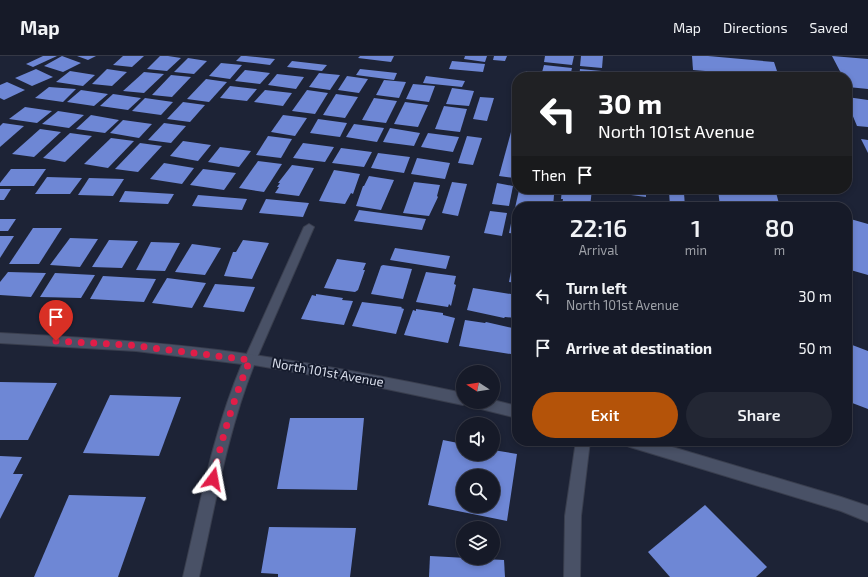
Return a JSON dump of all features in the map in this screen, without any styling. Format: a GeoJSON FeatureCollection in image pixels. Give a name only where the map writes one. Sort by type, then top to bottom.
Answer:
{"type":"FeatureCollection","features":[{"type":"Feature","properties":{"kind":"street","name":"North 101st Avenue"},"geometry":{"type":"LineString","coordinates":[[0,338],[116,344],[250,360],[385,382],[456,397]]}},
{"type":"Feature","properties":{"kind":"street"},"geometry":{"type":"LineString","coordinates":[[191,577],[223,436],[236,394],[250,360]]}},
{"type":"Feature","properties":{"kind":"street"},"geometry":{"type":"LineString","coordinates":[[500,408],[512,411]]}},
{"type":"Feature","properties":{"kind":"street"},"geometry":{"type":"LineString","coordinates":[[572,577],[573,516],[582,446]]}},
{"type":"Feature","properties":{"kind":"street"},"geometry":{"type":"LineString","coordinates":[[647,446],[841,504],[868,514]]}},
{"type":"Feature","properties":{"kind":"lane"},"geometry":{"type":"LineString","coordinates":[[250,360],[309,227]]}},
{"type":"Feature","properties":{"kind":"building"},"geometry":{"type":"Polygon","coordinates":[[[43,56],[57,56],[33,67],[26,64],[43,56]]]}},
{"type":"Feature","properties":{"kind":"building"},"geometry":{"type":"Polygon","coordinates":[[[62,56],[81,63],[63,72],[44,66],[62,56]]]}},
{"type":"Feature","properties":{"kind":"building"},"geometry":{"type":"Polygon","coordinates":[[[77,56],[96,56],[88,60],[77,56]]]}},
{"type":"Feature","properties":{"kind":"building"},"geometry":{"type":"Polygon","coordinates":[[[123,56],[144,56],[132,67],[113,65],[123,56]]]}},
{"type":"Feature","properties":{"kind":"building"},"geometry":{"type":"Polygon","coordinates":[[[160,56],[181,58],[167,71],[147,69],[160,56]]]}},
{"type":"Feature","properties":{"kind":"building"},"geometry":{"type":"Polygon","coordinates":[[[241,56],[275,59],[270,65],[236,61],[241,56]]]}},
{"type":"Feature","properties":{"kind":"building"},"geometry":{"type":"Polygon","coordinates":[[[360,56],[394,56],[391,62],[358,58],[360,56]]]}},
{"type":"Feature","properties":{"kind":"building"},"geometry":{"type":"Polygon","coordinates":[[[465,56],[487,56],[485,62],[464,59],[465,56]]]}},
{"type":"Feature","properties":{"kind":"building"},"geometry":{"type":"Polygon","coordinates":[[[494,56],[507,56],[505,61],[493,60],[494,56]]]}},
{"type":"Feature","properties":{"kind":"building"},"geometry":{"type":"Polygon","coordinates":[[[545,56],[574,56],[572,65],[544,62],[545,56]]]}},
{"type":"Feature","properties":{"kind":"building"},"geometry":{"type":"Polygon","coordinates":[[[581,56],[603,56],[602,68],[580,66],[581,56]]]}},
{"type":"Feature","properties":{"kind":"building"},"geometry":{"type":"Polygon","coordinates":[[[692,56],[708,56],[774,62],[777,72],[718,72],[693,70],[692,56]]]}},
{"type":"Feature","properties":{"kind":"building"},"geometry":{"type":"Polygon","coordinates":[[[832,56],[868,59],[868,89],[852,87],[852,72],[840,72],[832,56]]]}},
{"type":"Feature","properties":{"kind":"building"},"geometry":{"type":"Polygon","coordinates":[[[188,58],[207,61],[194,74],[174,72],[188,58]]]}},
{"type":"Feature","properties":{"kind":"building"},"geometry":{"type":"Polygon","coordinates":[[[292,61],[327,65],[322,71],[287,67],[292,61]]]}},
{"type":"Feature","properties":{"kind":"building"},"geometry":{"type":"Polygon","coordinates":[[[452,61],[485,64],[483,72],[449,69],[452,61]]]}},
{"type":"Feature","properties":{"kind":"building"},"geometry":{"type":"Polygon","coordinates":[[[221,63],[242,65],[230,79],[209,76],[221,63]]]}},
{"type":"Feature","properties":{"kind":"building"},"geometry":{"type":"Polygon","coordinates":[[[544,65],[572,68],[571,72],[542,72],[544,65]]]}},
{"type":"Feature","properties":{"kind":"building"},"geometry":{"type":"Polygon","coordinates":[[[36,69],[53,77],[32,86],[15,78],[36,69]]]}},
{"type":"Feature","properties":{"kind":"building"},"geometry":{"type":"Polygon","coordinates":[[[107,69],[127,72],[112,86],[92,84],[107,69]]]}},
{"type":"Feature","properties":{"kind":"building"},"geometry":{"type":"Polygon","coordinates":[[[360,69],[397,73],[394,80],[356,75],[360,69]]]}},
{"type":"Feature","properties":{"kind":"building"},"geometry":{"type":"Polygon","coordinates":[[[580,69],[602,71],[602,72],[580,72],[580,69]]]}},
{"type":"Feature","properties":{"kind":"building"},"geometry":{"type":"Polygon","coordinates":[[[245,70],[270,73],[260,84],[235,81],[245,70]]]}},
{"type":"Feature","properties":{"kind":"building"},"geometry":{"type":"Polygon","coordinates":[[[70,71],[95,75],[83,86],[56,82],[70,71]]]}},
{"type":"Feature","properties":{"kind":"building"},"geometry":{"type":"Polygon","coordinates":[[[144,72],[164,74],[144,93],[123,91],[144,72]]]}},
{"type":"Feature","properties":{"kind":"building"},"geometry":{"type":"Polygon","coordinates":[[[319,73],[340,75],[330,90],[309,87],[319,73]]]}},
{"type":"Feature","properties":{"kind":"building"},"geometry":{"type":"Polygon","coordinates":[[[277,74],[304,77],[296,89],[268,85],[277,74]]]}},
{"type":"Feature","properties":{"kind":"building"},"geometry":{"type":"Polygon","coordinates":[[[171,75],[191,77],[172,97],[152,95],[171,75]]]}},
{"type":"Feature","properties":{"kind":"building"},"geometry":{"type":"Polygon","coordinates":[[[347,76],[368,79],[359,93],[338,90],[347,76]]]}},
{"type":"Feature","properties":{"kind":"building"},"geometry":{"type":"Polygon","coordinates":[[[426,76],[465,81],[462,87],[423,83],[426,76]]]}},
{"type":"Feature","properties":{"kind":"building"},"geometry":{"type":"Polygon","coordinates":[[[206,79],[227,82],[209,102],[187,99],[206,79]]]}},
{"type":"Feature","properties":{"kind":"building"},"geometry":{"type":"Polygon","coordinates":[[[384,80],[406,82],[399,98],[376,95],[384,80]]]}},
{"type":"Feature","properties":{"kind":"building"},"geometry":{"type":"Polygon","coordinates":[[[7,82],[25,90],[4,100],[0,98],[0,85],[7,82]]]}},
{"type":"Feature","properties":{"kind":"building"},"geometry":{"type":"Polygon","coordinates":[[[413,84],[435,86],[429,102],[406,99],[413,84]]]}},
{"type":"Feature","properties":{"kind":"building"},"geometry":{"type":"Polygon","coordinates":[[[230,86],[257,89],[247,101],[220,98],[230,86]]]}},
{"type":"Feature","properties":{"kind":"building"},"geometry":{"type":"Polygon","coordinates":[[[49,87],[76,89],[63,102],[35,98],[49,87]]]}},
{"type":"Feature","properties":{"kind":"building"},"geometry":{"type":"Polygon","coordinates":[[[452,88],[474,91],[469,106],[446,104],[452,88]]]}},
{"type":"Feature","properties":{"kind":"building"},"geometry":{"type":"Polygon","coordinates":[[[81,90],[108,94],[94,106],[67,102],[81,90]]]}},
{"type":"Feature","properties":{"kind":"building"},"geometry":{"type":"Polygon","coordinates":[[[265,90],[292,93],[283,106],[254,102],[265,90]]]}},
{"type":"Feature","properties":{"kind":"building"},"geometry":{"type":"Polygon","coordinates":[[[307,90],[328,93],[315,114],[292,111],[307,90]]]}},
{"type":"Feature","properties":{"kind":"building"},"geometry":{"type":"Polygon","coordinates":[[[113,94],[141,98],[128,110],[100,106],[113,94]]]}},
{"type":"Feature","properties":{"kind":"building"},"geometry":{"type":"Polygon","coordinates":[[[336,94],[358,97],[345,118],[323,115],[336,94]]]}},
{"type":"Feature","properties":{"kind":"building"},"geometry":{"type":"Polygon","coordinates":[[[480,97],[494,98],[487,121],[473,119],[480,97]]]}},
{"type":"Feature","properties":{"kind":"building"},"geometry":{"type":"Polygon","coordinates":[[[145,98],[173,102],[161,115],[132,111],[145,98]]]}},
{"type":"Feature","properties":{"kind":"building"},"geometry":{"type":"Polygon","coordinates":[[[374,98],[397,101],[386,123],[362,120],[374,98]]]}},
{"type":"Feature","properties":{"kind":"building"},"geometry":{"type":"Polygon","coordinates":[[[852,98],[868,100],[868,127],[857,126],[852,114],[852,98]]]}},
{"type":"Feature","properties":{"kind":"building"},"geometry":{"type":"Polygon","coordinates":[[[183,102],[205,105],[190,122],[167,119],[183,102]]]}},
{"type":"Feature","properties":{"kind":"building"},"geometry":{"type":"Polygon","coordinates":[[[405,102],[428,105],[418,127],[394,124],[405,102]]]}},
{"type":"Feature","properties":{"kind":"building"},"geometry":{"type":"Polygon","coordinates":[[[444,106],[467,109],[460,132],[435,129],[444,106]]]}},
{"type":"Feature","properties":{"kind":"building"},"geometry":{"type":"Polygon","coordinates":[[[25,107],[52,111],[37,123],[9,119],[25,107]]]}},
{"type":"Feature","properties":{"kind":"building"},"geometry":{"type":"Polygon","coordinates":[[[58,111],[84,115],[69,128],[42,124],[58,111]]]}},
{"type":"Feature","properties":{"kind":"building"},"geometry":{"type":"Polygon","coordinates":[[[91,115],[119,120],[105,133],[76,129],[91,115]]]}},
{"type":"Feature","properties":{"kind":"building"},"geometry":{"type":"Polygon","coordinates":[[[283,115],[307,118],[295,136],[271,132],[283,115]]]}},
{"type":"Feature","properties":{"kind":"building"},"geometry":{"type":"Polygon","coordinates":[[[318,119],[347,123],[340,137],[310,133],[318,119]]]}},
{"type":"Feature","properties":{"kind":"building"},"geometry":{"type":"Polygon","coordinates":[[[123,120],[152,124],[139,138],[110,133],[123,120]]]}},
{"type":"Feature","properties":{"kind":"building"},"geometry":{"type":"Polygon","coordinates":[[[3,123],[24,126],[0,147],[0,126],[3,123]]]}},
{"type":"Feature","properties":{"kind":"building"},"geometry":{"type":"Polygon","coordinates":[[[164,123],[186,126],[171,143],[148,140],[164,123]]]}},
{"type":"Feature","properties":{"kind":"building"},"geometry":{"type":"Polygon","coordinates":[[[354,124],[384,128],[377,142],[346,137],[354,124]]]}},
{"type":"Feature","properties":{"kind":"building"},"geometry":{"type":"Polygon","coordinates":[[[390,128],[420,133],[414,146],[383,142],[390,128]]]}},
{"type":"Feature","properties":{"kind":"building"},"geometry":{"type":"Polygon","coordinates":[[[40,129],[61,132],[34,157],[12,154],[40,129]]]}},
{"type":"Feature","properties":{"kind":"building"},"geometry":{"type":"Polygon","coordinates":[[[511,132],[512,132],[512,178],[499,176],[511,132]]]}},
{"type":"Feature","properties":{"kind":"building"},"geometry":{"type":"Polygon","coordinates":[[[70,133],[92,136],[65,162],[43,158],[70,133]]]}},
{"type":"Feature","properties":{"kind":"building"},"geometry":{"type":"Polygon","coordinates":[[[428,133],[459,137],[453,152],[421,147],[428,133]]]}},
{"type":"Feature","properties":{"kind":"building"},"geometry":{"type":"Polygon","coordinates":[[[268,136],[292,139],[281,158],[256,155],[268,136]]]}},
{"type":"Feature","properties":{"kind":"building"},"geometry":{"type":"Polygon","coordinates":[[[467,136],[482,138],[473,165],[458,163],[467,136]]]}},
{"type":"Feature","properties":{"kind":"building"},"geometry":{"type":"Polygon","coordinates":[[[111,138],[134,141],[108,168],[84,164],[111,138]]]}},
{"type":"Feature","properties":{"kind":"building"},"geometry":{"type":"Polygon","coordinates":[[[861,139],[868,140],[868,153],[861,139]]]}},
{"type":"Feature","properties":{"kind":"building"},"geometry":{"type":"Polygon","coordinates":[[[183,141],[211,145],[198,161],[170,156],[183,141]]]}},
{"type":"Feature","properties":{"kind":"building"},"geometry":{"type":"Polygon","coordinates":[[[140,143],[162,146],[138,172],[115,169],[140,143]]]}},
{"type":"Feature","properties":{"kind":"building"},"geometry":{"type":"Polygon","coordinates":[[[303,143],[334,147],[325,162],[293,158],[303,143]]]}},
{"type":"Feature","properties":{"kind":"building"},"geometry":{"type":"Polygon","coordinates":[[[220,147],[251,151],[239,167],[208,162],[220,147]]]}},
{"type":"Feature","properties":{"kind":"building"},"geometry":{"type":"Polygon","coordinates":[[[341,148],[372,152],[364,167],[332,163],[341,148]]]}},
{"type":"Feature","properties":{"kind":"building"},"geometry":{"type":"Polygon","coordinates":[[[378,153],[410,157],[404,173],[371,168],[378,153]]]}},
{"type":"Feature","properties":{"kind":"building"},"geometry":{"type":"Polygon","coordinates":[[[417,158],[450,163],[445,179],[411,174],[417,158]]]}},
{"type":"Feature","properties":{"kind":"building"},"geometry":{"type":"Polygon","coordinates":[[[258,161],[282,164],[264,192],[239,188],[258,161]]]}},
{"type":"Feature","properties":{"kind":"building"},"geometry":{"type":"Polygon","coordinates":[[[164,163],[194,168],[182,184],[150,179],[164,163]]]}},
{"type":"Feature","properties":{"kind":"building"},"geometry":{"type":"Polygon","coordinates":[[[292,165],[314,168],[299,196],[275,193],[279,187],[277,187],[280,183],[278,183],[292,165]]]}},
{"type":"Feature","properties":{"kind":"building"},"geometry":{"type":"Polygon","coordinates":[[[11,169],[46,169],[34,186],[0,186],[0,183],[11,169]]]}},
{"type":"Feature","properties":{"kind":"building"},"geometry":{"type":"Polygon","coordinates":[[[203,169],[236,173],[224,190],[190,185],[203,169]]]}},
{"type":"Feature","properties":{"kind":"building"},"geometry":{"type":"Polygon","coordinates":[[[334,170],[360,174],[353,194],[351,193],[345,204],[319,201],[334,170]]]}},
{"type":"Feature","properties":{"kind":"building"},"geometry":{"type":"Polygon","coordinates":[[[369,176],[394,180],[381,210],[356,206],[363,186],[369,176]]]}},
{"type":"Feature","properties":{"kind":"building"},"geometry":{"type":"Polygon","coordinates":[[[47,177],[82,178],[70,194],[35,194],[47,177]]]}},
{"type":"Feature","properties":{"kind":"building"},"geometry":{"type":"Polygon","coordinates":[[[89,178],[124,179],[113,196],[78,195],[89,178]]]}},
{"type":"Feature","properties":{"kind":"building"},"geometry":{"type":"Polygon","coordinates":[[[414,182],[440,185],[438,197],[429,216],[403,213],[414,182]]]}},
{"type":"Feature","properties":{"kind":"building"},"geometry":{"type":"Polygon","coordinates":[[[452,182],[467,184],[458,216],[442,213],[452,182]]]}},
{"type":"Feature","properties":{"kind":"building"},"geometry":{"type":"Polygon","coordinates":[[[497,183],[512,186],[509,206],[492,204],[497,183]]]}},
{"type":"Feature","properties":{"kind":"building"},"geometry":{"type":"Polygon","coordinates":[[[0,189],[11,189],[4,200],[0,200],[0,189]]]}},
{"type":"Feature","properties":{"kind":"building"},"geometry":{"type":"Polygon","coordinates":[[[125,191],[174,194],[168,204],[119,202],[125,191]]]}},
{"type":"Feature","properties":{"kind":"building"},"geometry":{"type":"Polygon","coordinates":[[[518,194],[554,195],[553,202],[516,202],[518,194]]]}},
{"type":"Feature","properties":{"kind":"building"},"geometry":{"type":"Polygon","coordinates":[[[562,194],[591,194],[591,202],[562,202],[563,199],[561,199],[562,194]]]}},
{"type":"Feature","properties":{"kind":"building"},"geometry":{"type":"Polygon","coordinates":[[[646,194],[646,197],[631,195],[646,194]]]}},
{"type":"Feature","properties":{"kind":"building"},"geometry":{"type":"Polygon","coordinates":[[[669,194],[684,194],[685,202],[670,202],[669,194]]]}},
{"type":"Feature","properties":{"kind":"building"},"geometry":{"type":"Polygon","coordinates":[[[719,194],[776,194],[779,202],[719,202],[719,194]]]}},
{"type":"Feature","properties":{"kind":"building"},"geometry":{"type":"Polygon","coordinates":[[[198,195],[247,199],[242,210],[192,206],[198,195]]]}},
{"type":"Feature","properties":{"kind":"building"},"geometry":{"type":"Polygon","coordinates":[[[266,199],[309,203],[303,217],[259,213],[266,199]]]}},
{"type":"Feature","properties":{"kind":"building"},"geometry":{"type":"Polygon","coordinates":[[[359,210],[426,219],[422,230],[354,221],[359,210]]]}},
{"type":"Feature","properties":{"kind":"building"},"geometry":{"type":"Polygon","coordinates":[[[490,211],[507,213],[502,236],[484,233],[490,211]]]}},
{"type":"Feature","properties":{"kind":"building"},"geometry":{"type":"Polygon","coordinates":[[[0,219],[16,219],[8,231],[0,231],[0,219]]]}},
{"type":"Feature","properties":{"kind":"building"},"geometry":{"type":"Polygon","coordinates":[[[512,219],[512,233],[509,233],[512,219]]]}},
{"type":"Feature","properties":{"kind":"building"},"geometry":{"type":"Polygon","coordinates":[[[852,219],[868,224],[868,275],[852,270],[852,219]]]}},
{"type":"Feature","properties":{"kind":"building"},"geometry":{"type":"Polygon","coordinates":[[[33,228],[62,228],[39,264],[9,264],[33,228]]]}},
{"type":"Feature","properties":{"kind":"building"},"geometry":{"type":"Polygon","coordinates":[[[0,236],[14,236],[0,258],[0,236]]]}},
{"type":"Feature","properties":{"kind":"building"},"geometry":{"type":"Polygon","coordinates":[[[70,238],[98,239],[80,267],[50,265],[70,238]]]}},
{"type":"Feature","properties":{"kind":"building"},"geometry":{"type":"Polygon","coordinates":[[[109,240],[138,241],[122,268],[92,267],[109,240]]]}},
{"type":"Feature","properties":{"kind":"building"},"geometry":{"type":"Polygon","coordinates":[[[243,240],[269,243],[252,279],[224,276],[233,252],[236,252],[243,240]]]}},
{"type":"Feature","properties":{"kind":"building"},"geometry":{"type":"Polygon","coordinates":[[[151,242],[180,243],[165,271],[136,270],[151,242]]]}},
{"type":"Feature","properties":{"kind":"building"},"geometry":{"type":"Polygon","coordinates":[[[192,244],[221,248],[205,275],[175,272],[192,244]]]}},
{"type":"Feature","properties":{"kind":"building"},"geometry":{"type":"Polygon","coordinates":[[[395,248],[450,256],[446,269],[390,260],[395,248]]]}},
{"type":"Feature","properties":{"kind":"building"},"geometry":{"type":"Polygon","coordinates":[[[337,259],[366,263],[358,290],[355,292],[324,288],[337,259]]]}},
{"type":"Feature","properties":{"kind":"building"},"geometry":{"type":"Polygon","coordinates":[[[381,266],[412,269],[403,299],[371,294],[381,266]]]}},
{"type":"Feature","properties":{"kind":"building"},"geometry":{"type":"Polygon","coordinates":[[[512,267],[512,282],[509,282],[512,267]]]}},
{"type":"Feature","properties":{"kind":"building"},"geometry":{"type":"Polygon","coordinates":[[[8,272],[46,273],[31,297],[0,295],[0,282],[8,272]]]}},
{"type":"Feature","properties":{"kind":"building"},"geometry":{"type":"Polygon","coordinates":[[[426,272],[456,276],[454,284],[456,285],[451,306],[449,304],[448,307],[416,302],[426,272]]]}},
{"type":"Feature","properties":{"kind":"building"},"geometry":{"type":"Polygon","coordinates":[[[55,273],[95,275],[81,298],[40,297],[55,273]]]}},
{"type":"Feature","properties":{"kind":"building"},"geometry":{"type":"Polygon","coordinates":[[[103,276],[156,279],[144,302],[90,299],[103,276]]]}},
{"type":"Feature","properties":{"kind":"building"},"geometry":{"type":"Polygon","coordinates":[[[167,278],[206,283],[192,308],[152,303],[167,278]]]}},
{"type":"Feature","properties":{"kind":"building"},"geometry":{"type":"Polygon","coordinates":[[[215,284],[255,287],[244,312],[203,307],[215,284]]]}},
{"type":"Feature","properties":{"kind":"building"},"geometry":{"type":"Polygon","coordinates":[[[473,288],[512,294],[512,318],[504,318],[467,310],[473,288]]]}},
{"type":"Feature","properties":{"kind":"building"},"geometry":{"type":"Polygon","coordinates":[[[316,294],[353,301],[344,325],[301,319],[312,295],[316,296],[316,294]]]}},
{"type":"Feature","properties":{"kind":"building"},"geometry":{"type":"Polygon","coordinates":[[[362,302],[402,307],[401,308],[404,309],[396,334],[352,326],[362,302]]]}},
{"type":"Feature","properties":{"kind":"building"},"geometry":{"type":"Polygon","coordinates":[[[416,309],[443,313],[443,315],[455,318],[448,343],[404,335],[413,310],[416,311],[416,309]]]}},
{"type":"Feature","properties":{"kind":"building"},"geometry":{"type":"Polygon","coordinates":[[[465,320],[486,322],[512,328],[512,354],[459,346],[465,320]]]}},
{"type":"Feature","properties":{"kind":"building"},"geometry":{"type":"Polygon","coordinates":[[[852,345],[868,351],[868,409],[852,403],[852,345]]]}},
{"type":"Feature","properties":{"kind":"building"},"geometry":{"type":"Polygon","coordinates":[[[0,382],[57,383],[28,440],[0,440],[0,382]]]}},
{"type":"Feature","properties":{"kind":"building"},"geometry":{"type":"Polygon","coordinates":[[[110,395],[181,397],[159,456],[83,453],[110,395]]]}},
{"type":"Feature","properties":{"kind":"building"},"geometry":{"type":"Polygon","coordinates":[[[290,418],[364,418],[357,490],[277,489],[290,418]]]}},
{"type":"Feature","properties":{"kind":"building"},"geometry":{"type":"Polygon","coordinates":[[[443,440],[456,443],[456,461],[500,461],[500,451],[517,454],[507,521],[468,513],[500,513],[500,469],[456,469],[456,511],[428,505],[443,440]]]}},
{"type":"Feature","properties":{"kind":"building"},"geometry":{"type":"Polygon","coordinates":[[[0,456],[22,457],[13,474],[23,474],[0,519],[0,456]]]}},
{"type":"Feature","properties":{"kind":"building"},"geometry":{"type":"Polygon","coordinates":[[[69,495],[146,497],[118,577],[34,577],[69,495]]]}},
{"type":"Feature","properties":{"kind":"building"},"geometry":{"type":"Polygon","coordinates":[[[705,505],[767,567],[756,577],[670,577],[648,552],[705,505]]]}},
{"type":"Feature","properties":{"kind":"building"},"geometry":{"type":"Polygon","coordinates":[[[269,527],[356,528],[350,577],[278,577],[278,574],[261,573],[269,527]]]}},
{"type":"Feature","properties":{"kind":"building"},"geometry":{"type":"Polygon","coordinates":[[[430,556],[456,557],[456,565],[500,565],[500,560],[504,560],[505,577],[429,577],[430,556]]]}},
{"type":"Feature","properties":{"kind":"route"},"geometry":{"type":"LineString","coordinates":[[56,341],[116,344],[182,350],[250,360],[236,394],[223,436],[213,479]]}}]}
